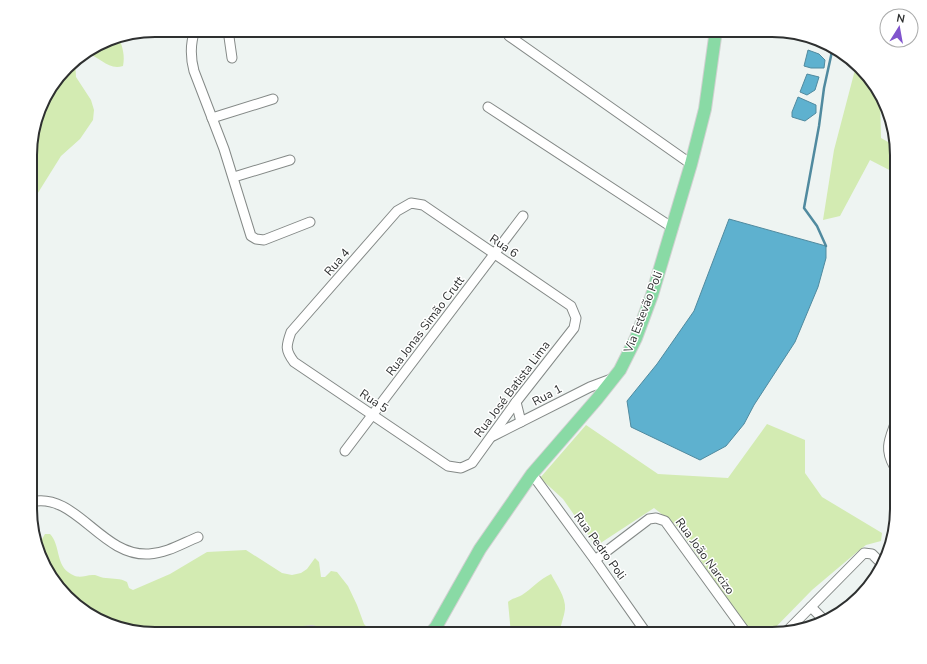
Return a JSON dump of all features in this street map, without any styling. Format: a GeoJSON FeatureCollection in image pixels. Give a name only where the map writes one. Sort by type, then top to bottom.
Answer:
{"type":"FeatureCollection","features":[{"type":"Feature","properties":{"kind":"main road","name":"Via Estevão Poli"},"geometry":{"type":"LineString","coordinates":[[436,627],[480,549],[532,474],[620,370],[636,338],[652,295],[691,164],[705,109],[715,37]]}},
{"type":"Feature","properties":{"kind":"street"},"geometry":{"type":"LineString","coordinates":[[193,37],[191,44],[191,59],[194,71],[234,177],[253,238],[264,240],[310,222]]}},
{"type":"Feature","properties":{"kind":"street"},"geometry":{"type":"LineString","coordinates":[[229,37],[232,58]]}},
{"type":"Feature","properties":{"kind":"street"},"geometry":{"type":"LineString","coordinates":[[509,37],[691,164]]}},
{"type":"Feature","properties":{"kind":"street"},"geometry":{"type":"LineString","coordinates":[[212,118],[273,99]]}},
{"type":"Feature","properties":{"kind":"street"},"geometry":{"type":"LineString","coordinates":[[488,107],[673,228]]}},
{"type":"Feature","properties":{"kind":"street"},"geometry":{"type":"LineString","coordinates":[[234,177],[290,160]]}},
{"type":"Feature","properties":{"kind":"street","name":"Rua 6"},"geometry":{"type":"LineString","coordinates":[[411,204],[423,205],[571,306],[576,318]]}},
{"type":"Feature","properties":{"kind":"street","name":"Rua 4"},"geometry":{"type":"LineString","coordinates":[[288,342],[291,332],[397,211],[411,204]]}},
{"type":"Feature","properties":{"kind":"street","name":"Rua Jonas Simão Crutt"},"geometry":{"type":"LineString","coordinates":[[345,451],[524,216]]}},
{"type":"Feature","properties":{"kind":"street","name":"Rua José Batista Lima"},"geometry":{"type":"LineString","coordinates":[[461,468],[472,463],[516,402],[574,328],[576,318]]}},
{"type":"Feature","properties":{"kind":"street","name":"Rua 5"},"geometry":{"type":"LineString","coordinates":[[288,342],[288,353],[294,362],[448,466],[461,468]]}},
{"type":"Feature","properties":{"kind":"street","name":"Rua 1"},"geometry":{"type":"LineString","coordinates":[[492,436],[590,387],[614,378]]}},
{"type":"Feature","properties":{"kind":"street"},"geometry":{"type":"LineString","coordinates":[[516,402],[521,422]]}},
{"type":"Feature","properties":{"kind":"street"},"geometry":{"type":"LineString","coordinates":[[890,439],[888,451],[890,459]]}},
{"type":"Feature","properties":{"kind":"street","name":"Rua Pedro Poli"},"geometry":{"type":"LineString","coordinates":[[532,474],[642,627]]}},
{"type":"Feature","properties":{"kind":"street"},"geometry":{"type":"LineString","coordinates":[[37,502],[46,501],[64,506],[116,546],[136,553],[151,554],[165,551],[198,537]]}},
{"type":"Feature","properties":{"kind":"street","name":"Rua João Narcizo"},"geometry":{"type":"LineString","coordinates":[[595,560],[649,519],[656,518],[665,521],[742,627]]}},
{"type":"Feature","properties":{"kind":"street"},"geometry":{"type":"LineString","coordinates":[[793,625],[864,553],[872,554],[878,560]]}},
{"type":"Feature","properties":{"kind":"street"},"geometry":{"type":"LineString","coordinates":[[810,607],[820,617]]}},
{"type":"Feature","properties":{"kind":"green space"},"geometry":{"type":"Polygon","coordinates":[[[120,42],[124,56],[123,66],[113,67],[92,55],[120,42]]]}},
{"type":"Feature","properties":{"kind":"green space"},"geometry":{"type":"Polygon","coordinates":[[[75,68],[76,77],[91,100],[94,110],[93,120],[80,139],[61,156],[37,194],[38,140],[43,117],[49,103],[61,83],[75,68]]]}},
{"type":"Feature","properties":{"kind":"green space"},"geometry":{"type":"Polygon","coordinates":[[[855,71],[866,83],[880,109],[881,138],[889,143],[890,170],[870,160],[840,216],[823,220],[834,150],[855,71]]]}},
{"type":"Feature","properties":{"kind":"green space"},"geometry":{"type":"Polygon","coordinates":[[[767,424],[805,440],[805,473],[822,497],[882,533],[881,541],[866,545],[857,552],[812,590],[776,627],[746,627],[678,527],[654,508],[596,546],[563,499],[540,478],[586,425],[658,474],[728,478],[767,424]]]}},
{"type":"Feature","properties":{"kind":"green space"},"geometry":{"type":"Polygon","coordinates":[[[45,534],[50,534],[53,538],[64,568],[72,575],[79,577],[95,575],[103,578],[122,580],[127,582],[129,588],[133,590],[170,574],[207,552],[246,550],[282,573],[292,575],[301,573],[307,569],[315,558],[319,562],[321,577],[325,577],[331,571],[337,572],[348,586],[364,624],[367,627],[147,627],[124,623],[96,611],[77,598],[61,581],[46,554],[41,540],[45,534]]]}},
{"type":"Feature","properties":{"kind":"green space"},"geometry":{"type":"Polygon","coordinates":[[[551,574],[564,600],[565,609],[561,627],[510,627],[508,602],[522,595],[542,579],[551,574]]]}},
{"type":"Feature","properties":{"kind":"water"},"geometry":{"type":"Polygon","coordinates":[[[808,50],[819,54],[825,60],[824,68],[811,68],[804,66],[808,50]]]}},
{"type":"Feature","properties":{"kind":"water"},"geometry":{"type":"Polygon","coordinates":[[[807,74],[819,77],[815,90],[807,95],[800,92],[807,74]]]}},
{"type":"Feature","properties":{"kind":"water"},"geometry":{"type":"Polygon","coordinates":[[[798,97],[816,105],[816,113],[805,121],[792,117],[792,112],[798,97]]]}},
{"type":"Feature","properties":{"kind":"water"},"geometry":{"type":"Polygon","coordinates":[[[729,219],[826,246],[826,258],[818,287],[795,342],[754,405],[744,424],[726,446],[700,460],[631,427],[627,401],[657,364],[694,311],[729,219]]]}},
{"type":"Feature","properties":{"kind":"waterway"},"geometry":{"type":"LineString","coordinates":[[826,246],[817,226],[804,208],[819,126],[824,88],[832,53]]}}]}
